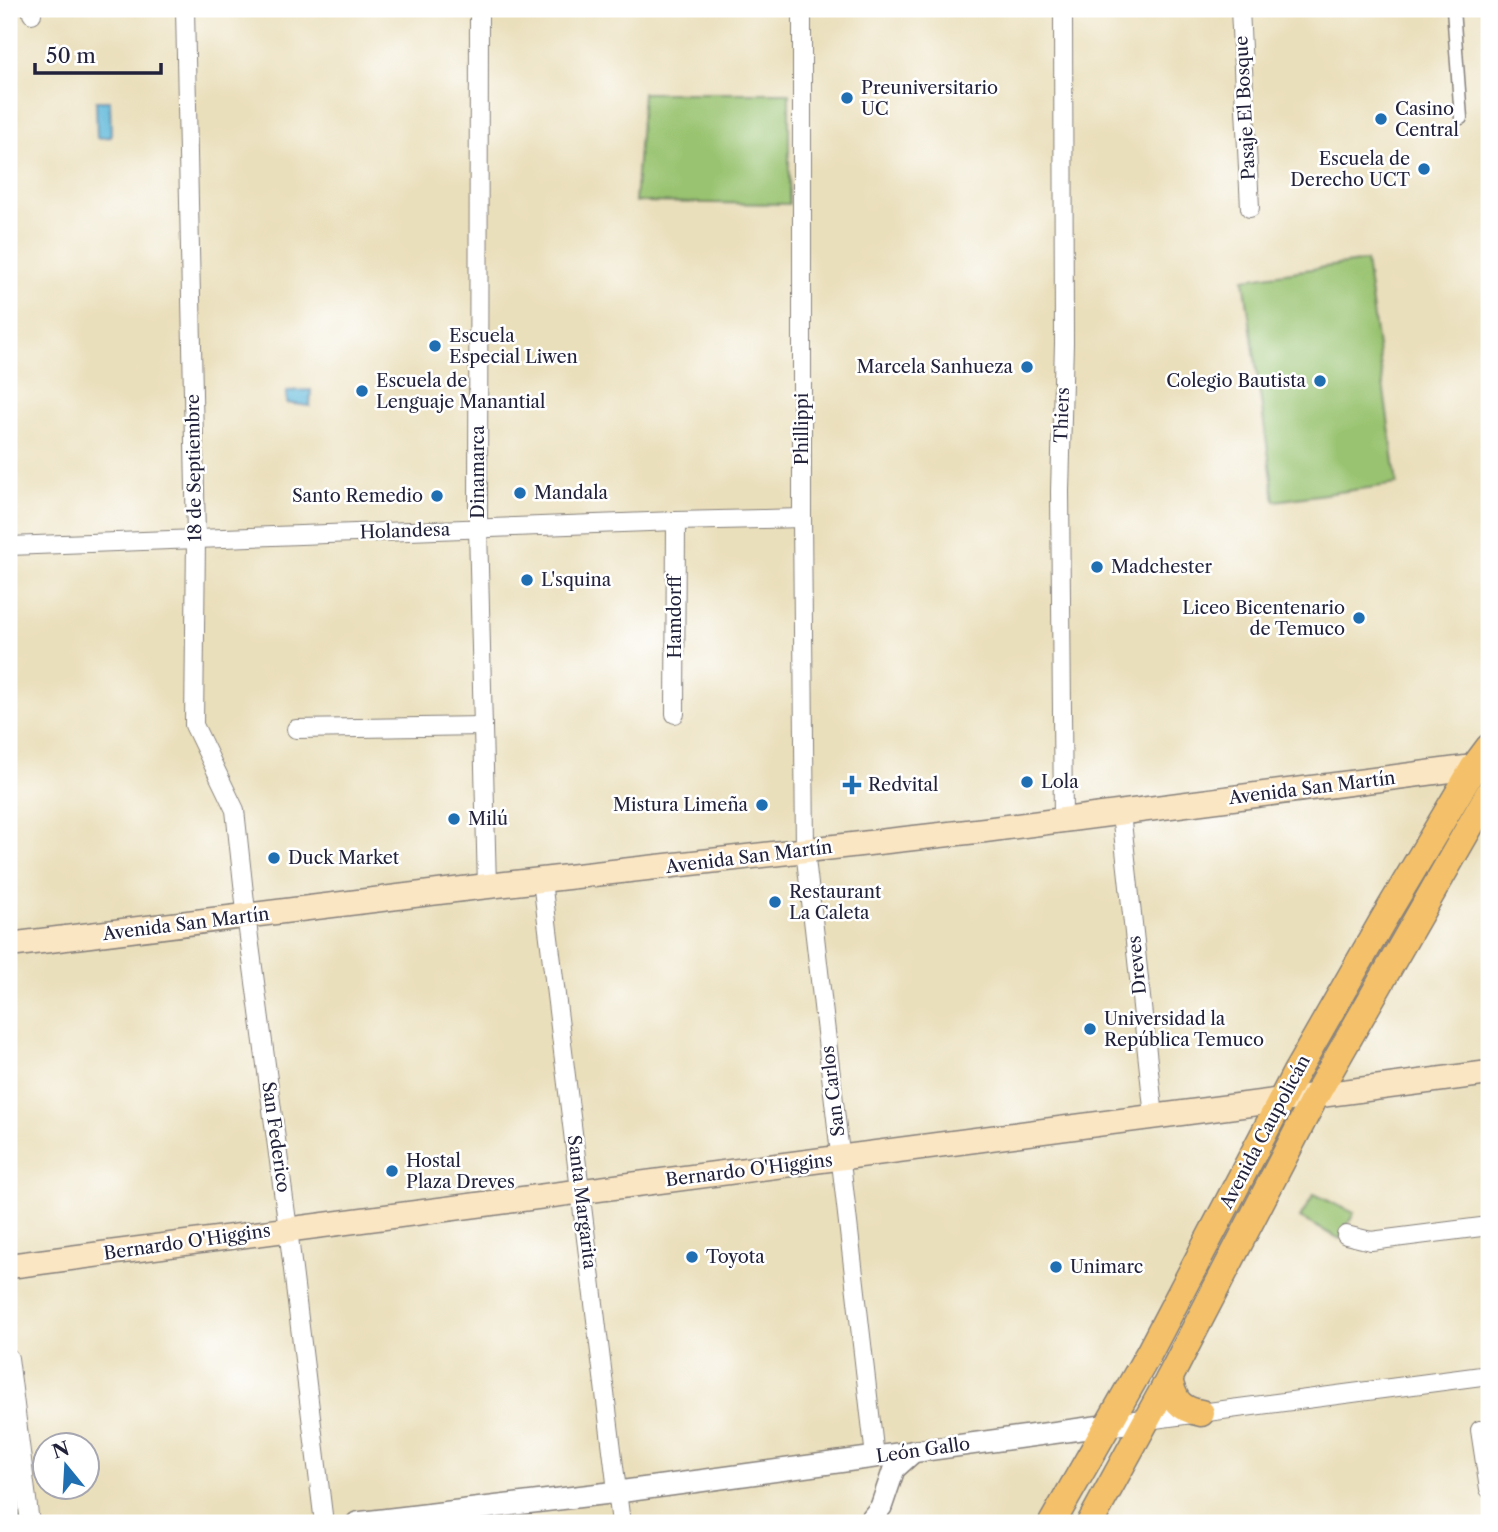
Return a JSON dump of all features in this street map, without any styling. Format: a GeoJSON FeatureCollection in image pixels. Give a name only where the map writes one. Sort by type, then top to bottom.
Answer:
{"type":"FeatureCollection","features":[{"type":"Feature","properties":{"kind":"main road","name":"Avenida San Martín"},"geometry":{"type":"LineString","coordinates":[[9,945],[1121,813],[1484,760]]}},
{"type":"Feature","properties":{"kind":"main road","name":"Avenida Caupolicán"},"geometry":{"type":"LineString","coordinates":[[1052,1523],[1149,1353],[1280,1101],[1382,920],[1484,760]]}},
{"type":"Feature","properties":{"kind":"main road","name":"Avenida Caupolicán"},"geometry":{"type":"LineString","coordinates":[[1090,1523],[1169,1379],[1315,1097],[1489,793]]}},
{"type":"Feature","properties":{"kind":"main road","name":"Bernardo O'Higgins"},"geometry":{"type":"LineString","coordinates":[[9,1266],[1489,1073]]}},
{"type":"Feature","properties":{"kind":"main road"},"geometry":{"type":"LineString","coordinates":[[1169,1379],[1179,1404],[1189,1411],[1201,1413]]}},
{"type":"Feature","properties":{"kind":"street","name":"18 de Septiembre"},"geometry":{"type":"LineString","coordinates":[[185,9],[196,538],[194,725],[235,810],[246,917]]}},
{"type":"Feature","properties":{"kind":"street","name":"Dinamarca"},"geometry":{"type":"LineString","coordinates":[[480,9],[478,528],[487,887]]}},
{"type":"Feature","properties":{"kind":"street","name":"Phillippi"},"geometry":{"type":"LineString","coordinates":[[802,9],[805,850]]}},
{"type":"Feature","properties":{"kind":"street","name":"Thiers"},"geometry":{"type":"LineString","coordinates":[[1063,9],[1064,343],[1060,491],[1063,820]]}},
{"type":"Feature","properties":{"kind":"street","name":"Pasaje El Bosque"},"geometry":{"type":"LineString","coordinates":[[1240,9],[1250,208]]}},
{"type":"Feature","properties":{"kind":"street"},"geometry":{"type":"LineString","coordinates":[[1453,9],[1461,118]]}},
{"type":"Feature","properties":{"kind":"street","name":"Holandesa"},"geometry":{"type":"LineString","coordinates":[[9,546],[802,518]]}},
{"type":"Feature","properties":{"kind":"street","name":"Hamdorff"},"geometry":{"type":"LineString","coordinates":[[675,714],[676,521]]}},
{"type":"Feature","properties":{"kind":"street"},"geometry":{"type":"LineString","coordinates":[[296,729],[483,726]]}},
{"type":"Feature","properties":{"kind":"street","name":"Dreves"},"geometry":{"type":"LineString","coordinates":[[1121,813],[1154,1117]]}},
{"type":"Feature","properties":{"kind":"street","name":"San Carlos"},"geometry":{"type":"LineString","coordinates":[[805,850],[875,1457]]}},
{"type":"Feature","properties":{"kind":"street","name":"Santa Margarita"},"geometry":{"type":"LineString","coordinates":[[542,881],[621,1523]]}},
{"type":"Feature","properties":{"kind":"street","name":"San Federico"},"geometry":{"type":"LineString","coordinates":[[246,917],[289,1229],[324,1523]]}},
{"type":"Feature","properties":{"kind":"street"},"geometry":{"type":"LineString","coordinates":[[1346,1235],[1371,1241],[1489,1226]]}},
{"type":"Feature","properties":{"kind":"street"},"geometry":{"type":"LineString","coordinates":[[9,1358],[30,1523]]}},
{"type":"Feature","properties":{"kind":"street","name":"León Gallo"},"geometry":{"type":"LineString","coordinates":[[357,1523],[618,1492],[1489,1375]]}},
{"type":"Feature","properties":{"kind":"street"},"geometry":{"type":"LineString","coordinates":[[1480,1430],[1489,1489]]}},
{"type":"Feature","properties":{"kind":"street"},"geometry":{"type":"LineString","coordinates":[[869,1523],[881,1507],[894,1469],[914,1451]]}},
{"type":"Feature","properties":{"kind":"green space"},"geometry":{"type":"Polygon","coordinates":[[[643,93],[789,93],[789,204],[635,202],[643,93]]]}},
{"type":"Feature","properties":{"kind":"green space","name":"Colegio Bautista"},"geometry":{"type":"Polygon","coordinates":[[[1366,261],[1397,484],[1275,501],[1244,279],[1366,261]]]}},
{"type":"Feature","properties":{"kind":"green space"},"geometry":{"type":"Polygon","coordinates":[[[1314,1194],[1354,1213],[1340,1239],[1300,1218],[1314,1194]]]}},
{"type":"Feature","properties":{"kind":"green space"},"geometry":{"type":"Polygon","coordinates":[[[9,1428],[21,1523],[9,1523],[9,1428]]]}},
{"type":"Feature","properties":{"kind":"water"},"geometry":{"type":"Polygon","coordinates":[[[96,101],[110,101],[111,137],[97,138],[96,101]]]}},
{"type":"Feature","properties":{"kind":"water"},"geometry":{"type":"Polygon","coordinates":[[[311,390],[310,406],[287,403],[287,391],[311,390]]]}},
{"type":"Feature","properties":{"kind":"place","name":"Preuniversitario UC"},"geometry":{"type":"Point","coordinates":[847,98]}},
{"type":"Feature","properties":{"kind":"place","name":"Casino Central"},"geometry":{"type":"Point","coordinates":[1381,119]}},
{"type":"Feature","properties":{"kind":"place","name":"Escuela de Derecho UCT"},"geometry":{"type":"Point","coordinates":[1424,169]}},
{"type":"Feature","properties":{"kind":"place","name":"Escuela Especial Liwen"},"geometry":{"type":"Point","coordinates":[435,346]}},
{"type":"Feature","properties":{"kind":"place","name":"Marcela Sanhueza"},"geometry":{"type":"Point","coordinates":[1027,367]}},
{"type":"Feature","properties":{"kind":"place","name":"Colegio Bautista"},"geometry":{"type":"Point","coordinates":[1320,381]}},
{"type":"Feature","properties":{"kind":"place","name":"Escuela de Lenguaje Manantial"},"geometry":{"type":"Point","coordinates":[362,391]}},
{"type":"Feature","properties":{"kind":"place","name":"Mandala"},"geometry":{"type":"Point","coordinates":[520,493]}},
{"type":"Feature","properties":{"kind":"place","name":"Santo Remedio"},"geometry":{"type":"Point","coordinates":[437,496]}},
{"type":"Feature","properties":{"kind":"place","name":"Madchester"},"geometry":{"type":"Point","coordinates":[1097,567]}},
{"type":"Feature","properties":{"kind":"place","name":"L'squina"},"geometry":{"type":"Point","coordinates":[527,580]}},
{"type":"Feature","properties":{"kind":"place","name":"Liceo Bicentenario de Temuco"},"geometry":{"type":"Point","coordinates":[1359,618]}},
{"type":"Feature","properties":{"kind":"place","name":"Lola"},"geometry":{"type":"Point","coordinates":[1027,782]}},
{"type":"Feature","properties":{"kind":"place","name":"Redvital"},"geometry":{"type":"Point","coordinates":[852,785]}},
{"type":"Feature","properties":{"kind":"place","name":"Mistura Limeña"},"geometry":{"type":"Point","coordinates":[762,805]}},
{"type":"Feature","properties":{"kind":"place","name":"Milú"},"geometry":{"type":"Point","coordinates":[454,819]}},
{"type":"Feature","properties":{"kind":"place","name":"Duck Market"},"geometry":{"type":"Point","coordinates":[274,858]}},
{"type":"Feature","properties":{"kind":"place","name":"Restaurant La Caleta"},"geometry":{"type":"Point","coordinates":[775,902]}},
{"type":"Feature","properties":{"kind":"place","name":"Universidad la República Temuco"},"geometry":{"type":"Point","coordinates":[1090,1029]}},
{"type":"Feature","properties":{"kind":"place","name":"Hostal Plaza Dreves"},"geometry":{"type":"Point","coordinates":[392,1171]}},
{"type":"Feature","properties":{"kind":"place","name":"Toyota"},"geometry":{"type":"Point","coordinates":[692,1257]}},
{"type":"Feature","properties":{"kind":"place","name":"Unimarc"},"geometry":{"type":"Point","coordinates":[1056,1267]}}]}
